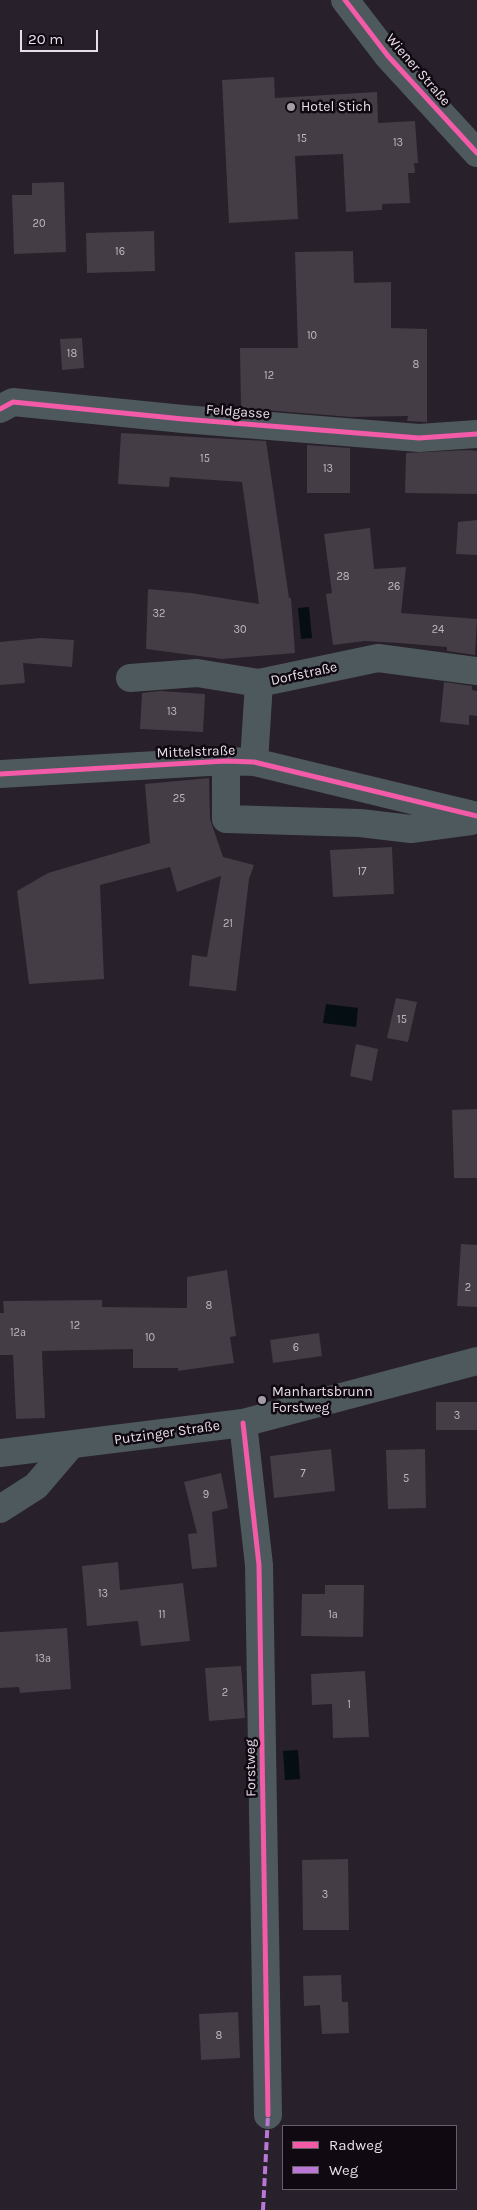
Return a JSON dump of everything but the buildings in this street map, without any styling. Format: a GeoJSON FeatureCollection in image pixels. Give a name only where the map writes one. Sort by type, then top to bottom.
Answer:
{"type":"FeatureCollection","features":[{"type":"Feature","properties":{"kind":"street","name":"Wiener Straße"},"geometry":{"type":"LineString","coordinates":[[345,0],[388,56],[477,153]]}},
{"type":"Feature","properties":{"kind":"street","name":"Feldgasse"},"geometry":{"type":"LineString","coordinates":[[4,401],[183,419],[420,438],[477,434]]}},
{"type":"Feature","properties":{"kind":"street","name":"Dorfstraße"},"geometry":{"type":"LineString","coordinates":[[130,678],[197,673],[259,683],[378,658],[477,671]]}},
{"type":"Feature","properties":{"kind":"street","name":"Mittelstraße"},"geometry":{"type":"LineString","coordinates":[[254,762],[259,683]]}},
{"type":"Feature","properties":{"kind":"street","name":"Mittelstraße"},"geometry":{"type":"LineString","coordinates":[[226,761],[226,819],[360,823],[411,829],[477,821]]}},
{"type":"Feature","properties":{"kind":"street","name":"Mittelstraße"},"geometry":{"type":"LineString","coordinates":[[0,774],[226,761],[254,762],[477,816]]}},
{"type":"Feature","properties":{"kind":"street","name":"Putzinger Straße"},"geometry":{"type":"LineString","coordinates":[[0,1453],[242,1422],[477,1361]]}},
{"type":"Feature","properties":{"kind":"street","name":"Forstweg"},"geometry":{"type":"LineString","coordinates":[[242,1422],[259,1565],[268,2115]]}},
{"type":"Feature","properties":{"kind":"street"},"geometry":{"type":"LineString","coordinates":[[0,1509],[36,1486],[71,1445]]}},
{"type":"Feature","properties":{"kind":"shaded area"},"geometry":{"type":"Polygon","coordinates":[[[309,607],[312,638],[301,639],[298,608],[309,607]]]}},
{"type":"Feature","properties":{"kind":"shaded area"},"geometry":{"type":"Polygon","coordinates":[[[326,1004],[358,1008],[356,1027],[323,1023],[326,1004]]]}},
{"type":"Feature","properties":{"kind":"shaded area"},"geometry":{"type":"Polygon","coordinates":[[[298,1750],[300,1779],[285,1780],[283,1751],[298,1750]]]}},
{"type":"Feature","properties":{"kind":"marked path"},"geometry":{"type":"LineString","coordinates":[[263,2210],[268,2115]]}},
{"type":"Feature","properties":{"kind":"cycle path"},"geometry":{"type":"LineString","coordinates":[[345,0],[388,56],[477,153]]}},
{"type":"Feature","properties":{"kind":"cycle path"},"geometry":{"type":"LineString","coordinates":[[0,409],[13,402],[183,419],[419,438],[477,434]]}},
{"type":"Feature","properties":{"kind":"cycle path"},"geometry":{"type":"LineString","coordinates":[[0,774],[226,761],[254,762],[477,816]]}},
{"type":"Feature","properties":{"kind":"cycle path"},"geometry":{"type":"LineString","coordinates":[[243,1423],[259,1565],[268,2115]]}},
{"type":"Feature","properties":{"kind":"place","name":"Hotel Stich"},"geometry":{"type":"Point","coordinates":[291,107]}},
{"type":"Feature","properties":{"kind":"place","name":"Manhartsbrunn Forstweg"},"geometry":{"type":"Point","coordinates":[262,1400]}}]}
